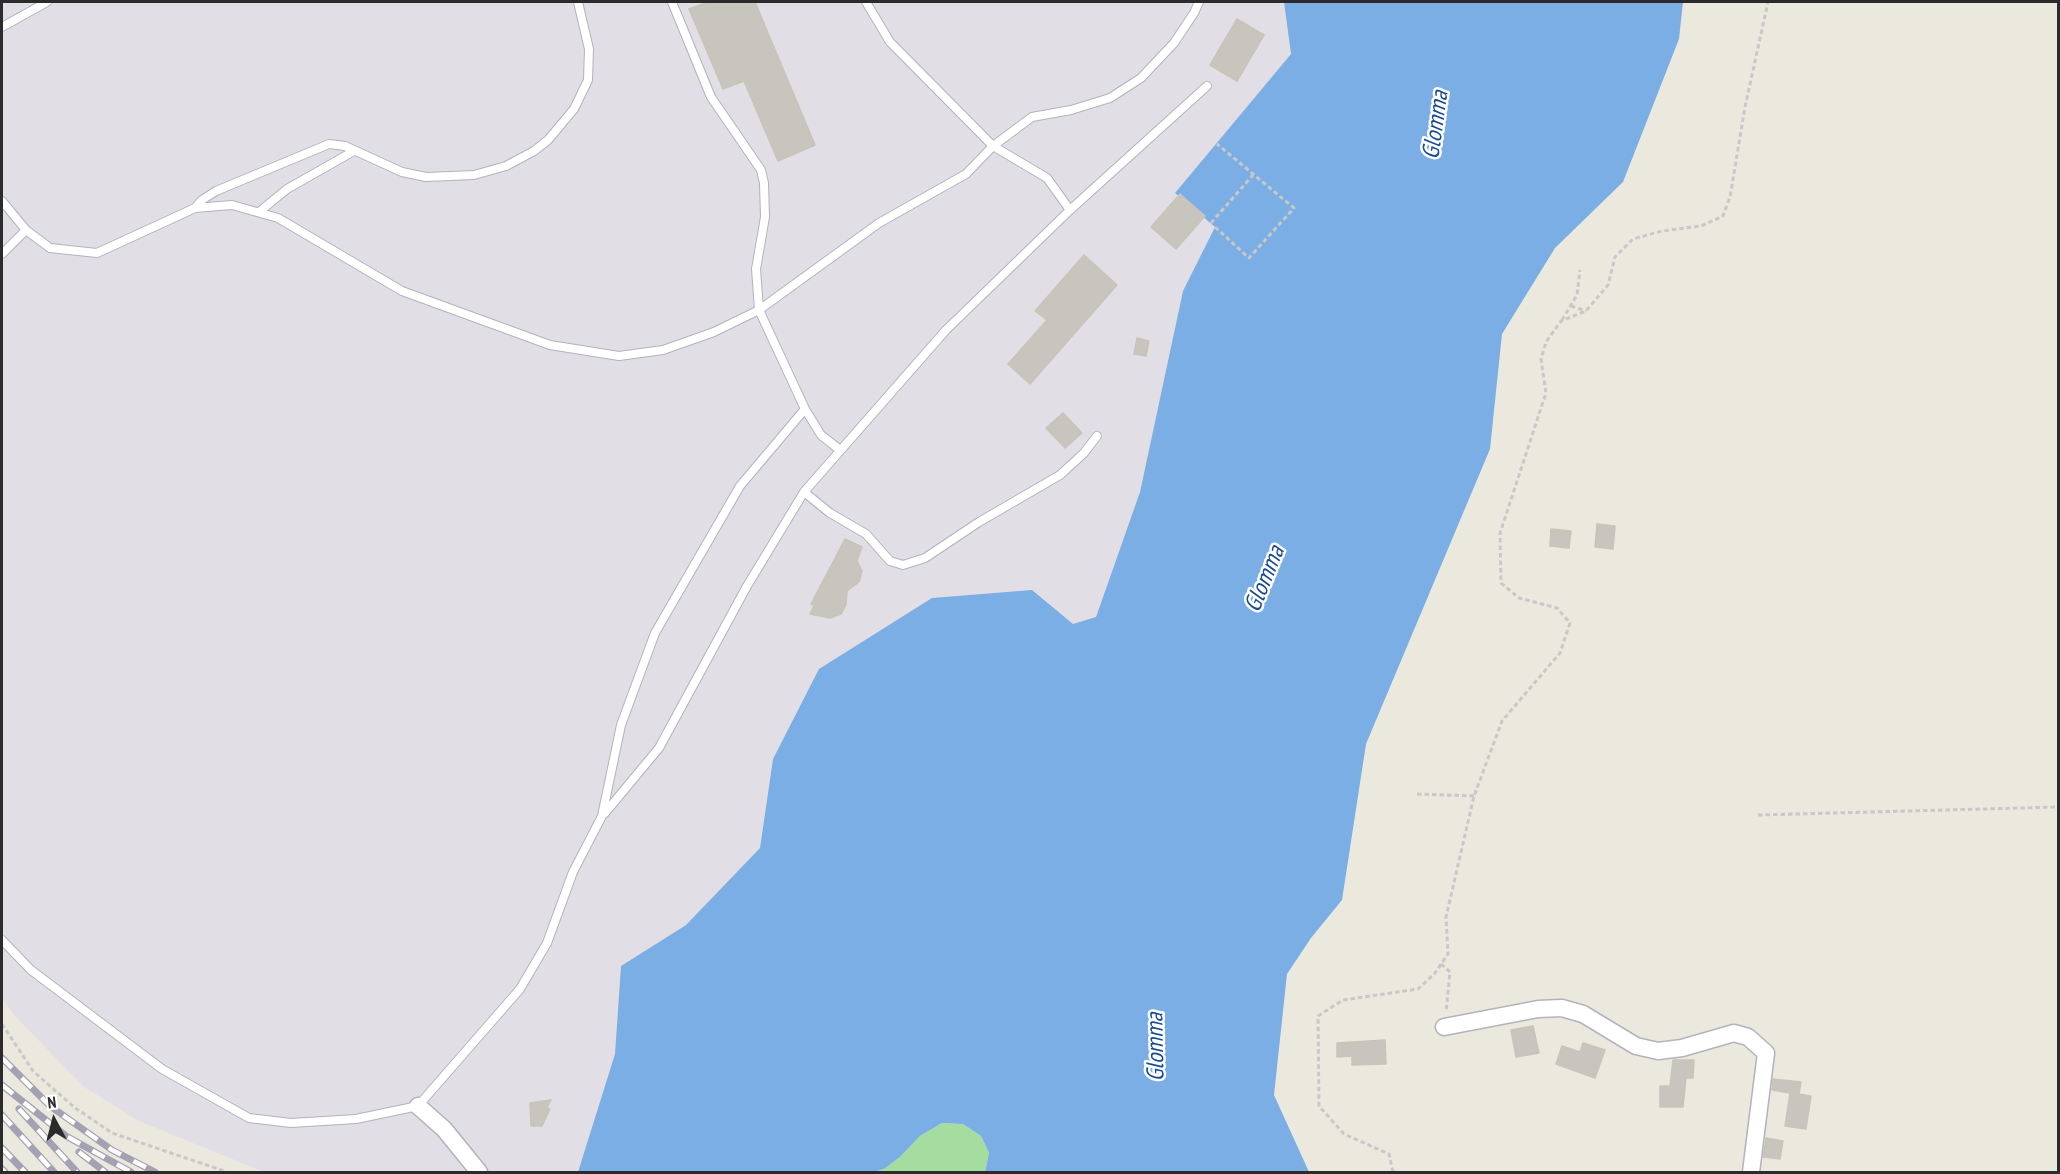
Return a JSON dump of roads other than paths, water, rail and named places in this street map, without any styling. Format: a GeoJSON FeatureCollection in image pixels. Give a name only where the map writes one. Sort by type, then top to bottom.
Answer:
{"type":"FeatureCollection","features":[{"type":"Feature","properties":{"kind":"street"},"geometry":{"type":"LineString","coordinates":[[1444,1027],[1538,1009],[1562,1008],[1583,1014],[1636,1046],[1658,1051],[1682,1048],[1734,1033],[1748,1037],[1766,1053],[1751,1173]]}},
{"type":"Feature","properties":{"kind":"street"},"geometry":{"type":"LineString","coordinates":[[418,1106],[444,1128],[479,1173]]}},
{"type":"Feature","properties":{"kind":"lane"},"geometry":{"type":"LineString","coordinates":[[2,27],[47,2]]}},
{"type":"Feature","properties":{"kind":"lane"},"geometry":{"type":"LineString","coordinates":[[195,208],[202,200],[216,191],[325,146],[345,146],[402,172],[450,178],[499,168],[534,152],[548,140],[574,109],[588,80],[590,49],[578,2]]}},
{"type":"Feature","properties":{"kind":"lane"},"geometry":{"type":"LineString","coordinates":[[672,2],[711,97],[761,170],[765,217],[756,269],[759,310],[805,409],[821,435],[840,450]]}},
{"type":"Feature","properties":{"kind":"lane"},"geometry":{"type":"LineString","coordinates":[[866,2],[890,42],[993,146],[1047,178],[1070,210]]}},
{"type":"Feature","properties":{"kind":"lane"},"geometry":{"type":"LineString","coordinates":[[2,201],[26,230],[50,248],[97,253],[195,208],[232,205],[278,218],[321,241],[402,291],[550,345],[619,356],[663,351],[714,332],[759,310],[879,223],[966,174],[993,146],[1032,117],[1071,110],[1110,98],[1141,78],[1174,43],[1199,2]]}},
{"type":"Feature","properties":{"kind":"lane"},"geometry":{"type":"LineString","coordinates":[[2,940],[31,970],[162,1069],[249,1118],[291,1123],[356,1119],[418,1106],[520,989],[547,943],[573,872],[602,816],[658,748],[747,586],[804,492],[946,330],[1070,210],[1207,86]]}},
{"type":"Feature","properties":{"kind":"lane"},"geometry":{"type":"LineString","coordinates":[[259,212],[287,189],[354,151]]}},
{"type":"Feature","properties":{"kind":"lane"},"geometry":{"type":"LineString","coordinates":[[2,254],[26,230]]}},
{"type":"Feature","properties":{"kind":"lane"},"geometry":{"type":"LineString","coordinates":[[602,816],[621,725],[655,633],[740,486],[805,409]]}},
{"type":"Feature","properties":{"kind":"lane"},"geometry":{"type":"LineString","coordinates":[[804,492],[830,513],[866,534],[890,561],[903,565],[925,558],[979,522],[1060,475],[1084,453],[1097,436]]}},
{"type":"Feature","properties":{"kind":"water","name":"Glomma"},"geometry":{"type":"Polygon","coordinates":[[[1284,2],[1683,2],[1679,39],[1623,182],[1555,248],[1502,334],[1490,449],[1366,744],[1342,900],[1311,938],[1287,974],[1274,1095],[1309,1172],[985,1172],[989,1153],[981,1136],[963,1124],[942,1123],[920,1136],[900,1157],[884,1169],[873,1172],[578,1172],[615,1054],[621,966],[686,925],[760,848],[773,759],[819,669],[932,598],[1032,590],[1073,624],[1096,617],[1140,492],[1183,291],[1215,227],[1175,193],[1291,54],[1284,2]]]}},
{"type":"Feature","properties":{"kind":"railway"},"geometry":{"type":"LineString","coordinates":[[2,1058],[50,1106],[112,1150],[155,1172]]}},
{"type":"Feature","properties":{"kind":"railway"},"geometry":{"type":"LineString","coordinates":[[2,1085],[66,1136],[131,1172]]}},
{"type":"Feature","properties":{"kind":"railway"},"geometry":{"type":"LineString","coordinates":[[19,1109],[77,1172]]}},
{"type":"Feature","properties":{"kind":"railway"},"geometry":{"type":"LineString","coordinates":[[2,1115],[54,1172]]}},
{"type":"Feature","properties":{"kind":"railway"},"geometry":{"type":"LineString","coordinates":[[2,1148],[25,1172]]}},
{"type":"Feature","properties":{"kind":"railway"},"geometry":{"type":"LineString","coordinates":[[79,1152],[105,1172]]}},
{"type":"Feature","properties":{"kind":"railway"},"geometry":{"type":"LineString","coordinates":[[2,1169],[5,1172]]}}]}
